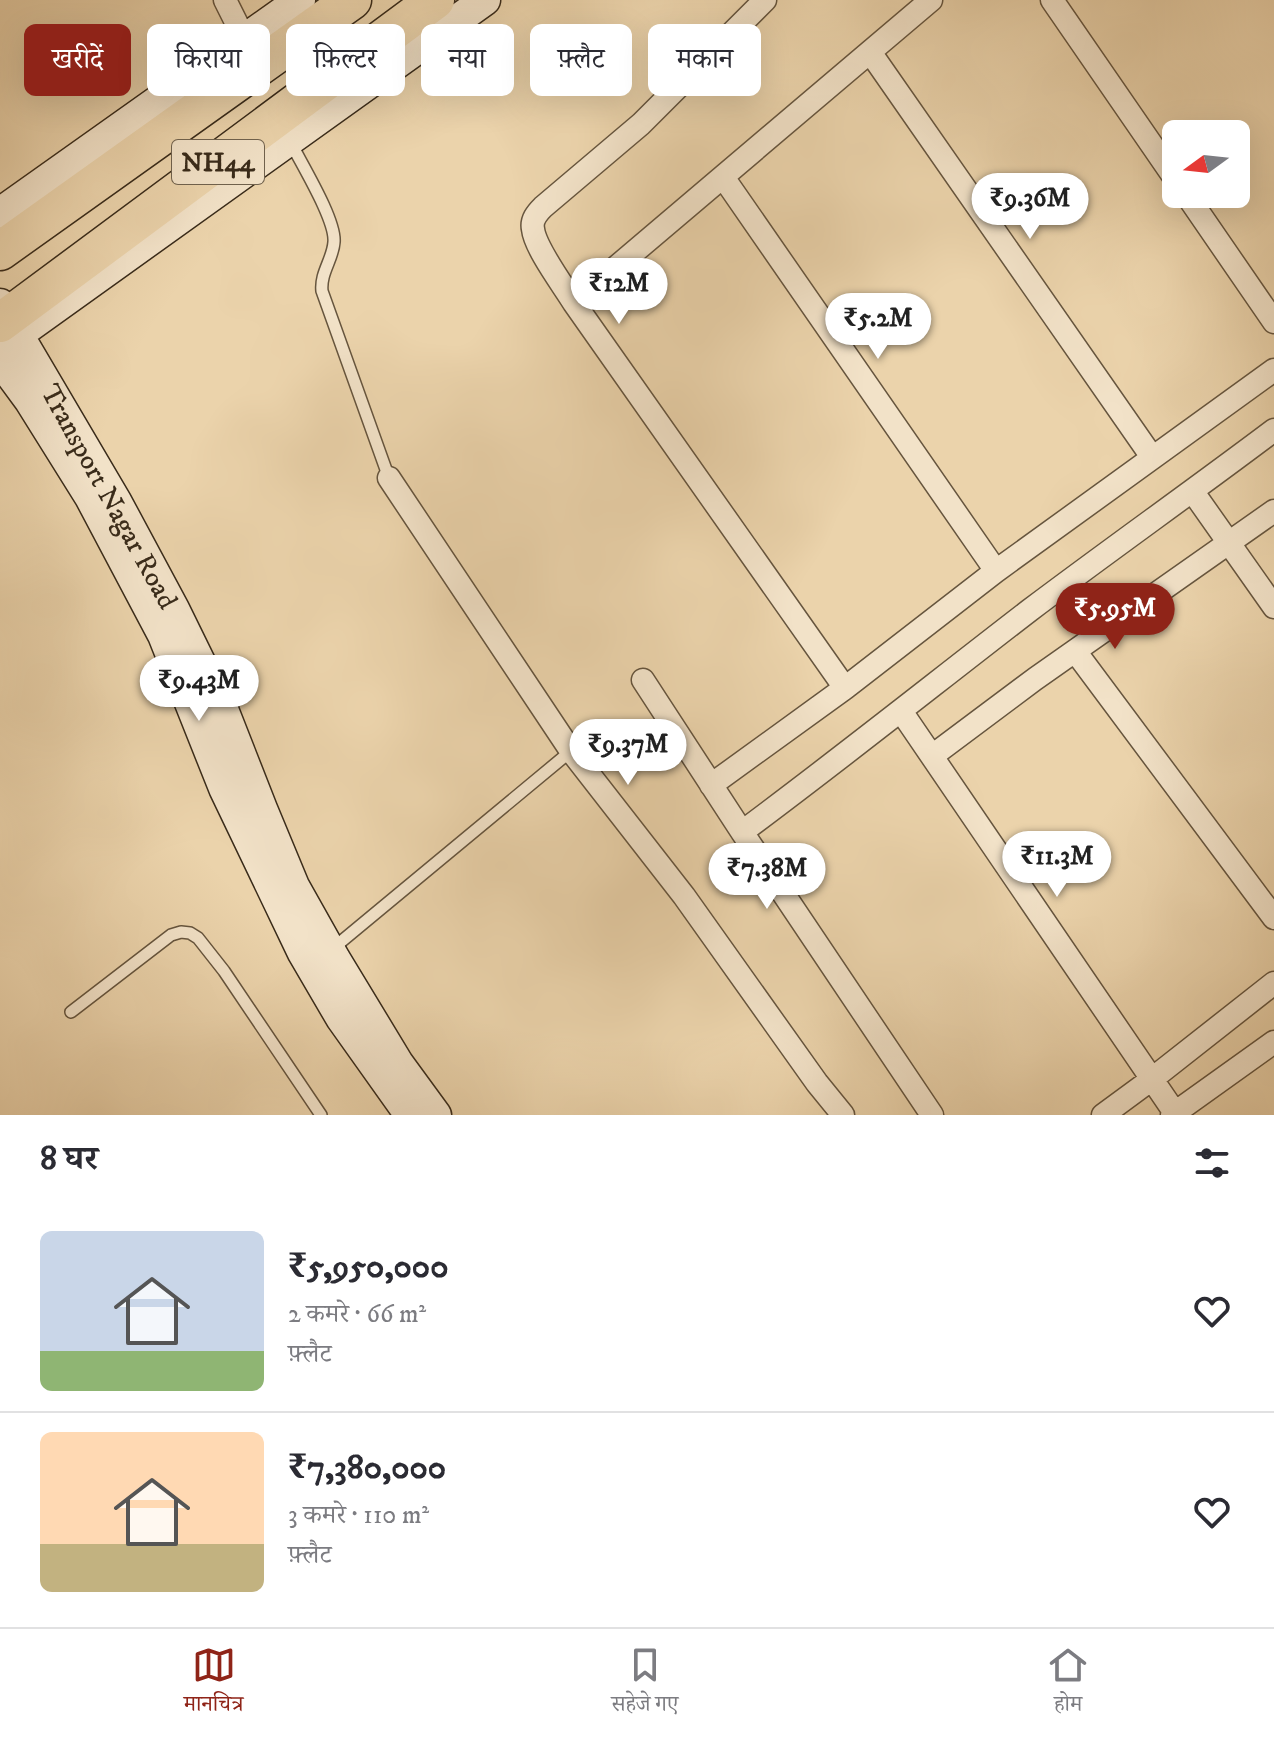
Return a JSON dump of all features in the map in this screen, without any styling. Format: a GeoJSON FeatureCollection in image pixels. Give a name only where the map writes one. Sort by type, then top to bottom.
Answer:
{"type":"FeatureCollection","features":[{"type":"Feature","properties":{"kind":"highway","name":"NH44"},"geometry":{"type":"LineString","coordinates":[[0,251],[352,0]]}},
{"type":"Feature","properties":{"kind":"highway","name":"NH44"},"geometry":{"type":"LineString","coordinates":[[5,325],[435,0]]}},
{"type":"Feature","properties":{"kind":"main road"},"geometry":{"type":"LineString","coordinates":[[267,24],[300,0]]}},
{"type":"Feature","properties":{"kind":"main road"},"geometry":{"type":"LineString","coordinates":[[5,325],[289,139],[485,0]]}},
{"type":"Feature","properties":{"kind":"main road"},"geometry":{"type":"LineString","coordinates":[[0,213],[166,96]]}},
{"type":"Feature","properties":{"kind":"main road","name":"Transport Nagar Road"},"geometry":{"type":"LineString","coordinates":[[5,325],[116,501],[174,609],[222,707],[294,886],[398,1063],[436,1115]]}},
{"type":"Feature","properties":{"kind":"main road","name":"Transport Nagar Road"},"geometry":{"type":"LineString","coordinates":[[0,360],[30,401],[90,497],[163,635],[224,788],[303,953],[341,1018],[410,1115]]}},
{"type":"Feature","properties":{"kind":"street"},"geometry":{"type":"LineString","coordinates":[[225,0],[237,24]]}},
{"type":"Feature","properties":{"kind":"street"},"geometry":{"type":"LineString","coordinates":[[765,0],[641,124],[543,207],[535,216],[532,227],[537,243],[574,303],[845,688]]}},
{"type":"Feature","properties":{"kind":"street"},"geometry":{"type":"LineString","coordinates":[[574,303],[931,0]]}},
{"type":"Feature","properties":{"kind":"street"},"geometry":{"type":"LineString","coordinates":[[1052,0],[1162,160]]}},
{"type":"Feature","properties":{"kind":"street"},"geometry":{"type":"LineString","coordinates":[[870,52],[1152,457]]}},
{"type":"Feature","properties":{"kind":"street"},"geometry":{"type":"LineString","coordinates":[[723,177],[996,571]]}},
{"type":"Feature","properties":{"kind":"street"},"geometry":{"type":"LineString","coordinates":[[1196,208],[1274,322]]}},
{"type":"Feature","properties":{"kind":"street"},"geometry":{"type":"LineString","coordinates":[[711,785],[845,688],[996,571],[1274,370]]}},
{"type":"Feature","properties":{"kind":"street"},"geometry":{"type":"LineString","coordinates":[[742,832],[1042,602],[1274,430]]}},
{"type":"Feature","properties":{"kind":"street"},"geometry":{"type":"LineString","coordinates":[[389,478],[571,751],[684,896],[843,1115]]}},
{"type":"Feature","properties":{"kind":"street"},"geometry":{"type":"LineString","coordinates":[[1193,492],[1274,607]]}},
{"type":"Feature","properties":{"kind":"street"},"geometry":{"type":"LineString","coordinates":[[932,756],[1274,511]]}},
{"type":"Feature","properties":{"kind":"street"},"geometry":{"type":"LineString","coordinates":[[1075,651],[1274,918]]}},
{"type":"Feature","properties":{"kind":"street"},"geometry":{"type":"LineString","coordinates":[[643,680],[932,1115]]}},
{"type":"Feature","properties":{"kind":"street"},"geometry":{"type":"LineString","coordinates":[[901,711],[1174,1114],[1274,1042]]}},
{"type":"Feature","properties":{"kind":"street"},"geometry":{"type":"LineString","coordinates":[[1103,1115],[1274,983]]}},
{"type":"Feature","properties":{"kind":"lane"},"geometry":{"type":"LineString","coordinates":[[289,139],[334,236],[334,246],[321,282],[322,291],[389,478]]}},
{"type":"Feature","properties":{"kind":"lane"},"geometry":{"type":"LineString","coordinates":[[331,950],[571,751]]}},
{"type":"Feature","properties":{"kind":"lane"},"geometry":{"type":"LineString","coordinates":[[71,1012],[171,935],[190,933],[198,938],[224,971],[321,1115]]}}]}
